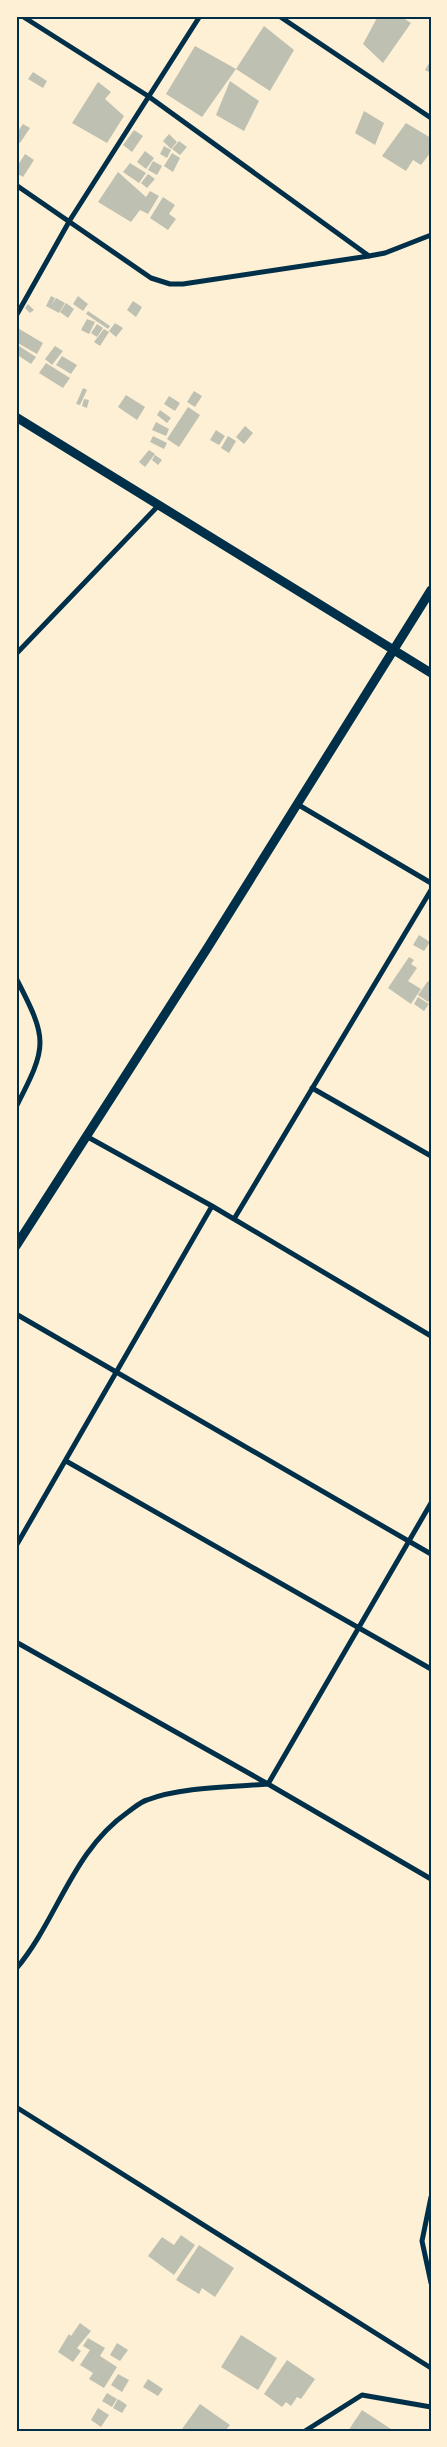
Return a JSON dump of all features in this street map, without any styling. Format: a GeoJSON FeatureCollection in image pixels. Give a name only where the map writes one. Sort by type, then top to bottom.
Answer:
{"type":"FeatureCollection","features":[{"type":"Feature","properties":{"kind":"street"},"geometry":{"type":"LineString","coordinates":[[22,16],[148,96],[369,256]]}},
{"type":"Feature","properties":{"kind":"street"},"geometry":{"type":"LineString","coordinates":[[16,316],[70,220],[200,16]]}},
{"type":"Feature","properties":{"kind":"street"},"geometry":{"type":"LineString","coordinates":[[279,16],[430,117]]}},
{"type":"Feature","properties":{"kind":"street"},"geometry":{"type":"LineString","coordinates":[[16,185],[70,220],[152,278],[170,284],[183,284],[385,253],[431,235]]}},
{"type":"Feature","properties":{"kind":"street"},"geometry":{"type":"LineString","coordinates":[[16,417],[431,673]]}},
{"type":"Feature","properties":{"kind":"street"},"geometry":{"type":"LineString","coordinates":[[16,654],[158,506]]}},
{"type":"Feature","properties":{"kind":"street"},"geometry":{"type":"LineString","coordinates":[[16,1246],[298,804],[431,590]]}},
{"type":"Feature","properties":{"kind":"street"},"geometry":{"type":"LineString","coordinates":[[298,804],[431,883]]}},
{"type":"Feature","properties":{"kind":"street"},"geometry":{"type":"LineString","coordinates":[[234,1219],[431,890]]}},
{"type":"Feature","properties":{"kind":"street"},"geometry":{"type":"LineString","coordinates":[[16,978],[33,1011],[40,1031],[40,1050],[35,1070],[16,1107]]}},
{"type":"Feature","properties":{"kind":"street"},"geometry":{"type":"LineString","coordinates":[[312,1088],[431,1156]]}},
{"type":"Feature","properties":{"kind":"street"},"geometry":{"type":"LineString","coordinates":[[86,1136],[212,1206],[431,1336]]}},
{"type":"Feature","properties":{"kind":"street"},"geometry":{"type":"LineString","coordinates":[[16,1546],[212,1206]]}},
{"type":"Feature","properties":{"kind":"street"},"geometry":{"type":"LineString","coordinates":[[16,1314],[431,1554]]}},
{"type":"Feature","properties":{"kind":"street"},"geometry":{"type":"LineString","coordinates":[[66,1461],[358,1625],[431,1669]]}},
{"type":"Feature","properties":{"kind":"street"},"geometry":{"type":"LineString","coordinates":[[268,1784],[358,1625],[431,1503]]}},
{"type":"Feature","properties":{"kind":"street"},"geometry":{"type":"LineString","coordinates":[[16,1642],[431,1878]]}},
{"type":"Feature","properties":{"kind":"street"},"geometry":{"type":"LineString","coordinates":[[16,1969],[37,1940],[82,1858],[96,1840],[116,1821],[145,1800],[171,1794],[268,1784]]}},
{"type":"Feature","properties":{"kind":"street"},"geometry":{"type":"LineString","coordinates":[[16,2107],[431,2368]]}},
{"type":"Feature","properties":{"kind":"street"},"geometry":{"type":"LineString","coordinates":[[431,2197],[422,2241],[431,2283]]}},
{"type":"Feature","properties":{"kind":"street"},"geometry":{"type":"LineString","coordinates":[[305,2431],[362,2395],[431,2407]]}},
{"type":"Feature","properties":{"kind":"building"},"geometry":{"type":"Polygon","coordinates":[[[378,16],[400,16],[411,23],[383,63],[363,44],[378,16]]]}},
{"type":"Feature","properties":{"kind":"building"},"geometry":{"type":"Polygon","coordinates":[[[264,26],[294,50],[270,91],[236,69],[264,26]]]}},
{"type":"Feature","properties":{"kind":"building"},"geometry":{"type":"Polygon","coordinates":[[[195,46],[236,69],[202,117],[166,94],[195,46]]]}},
{"type":"Feature","properties":{"kind":"building"},"geometry":{"type":"Polygon","coordinates":[[[431,60],[431,73],[425,70],[431,60]]]}},
{"type":"Feature","properties":{"kind":"building"},"geometry":{"type":"Polygon","coordinates":[[[33,72],[47,81],[43,88],[28,79],[33,72]]]}},
{"type":"Feature","properties":{"kind":"building"},"geometry":{"type":"Polygon","coordinates":[[[230,81],[259,101],[244,131],[216,115],[230,81]]]}},
{"type":"Feature","properties":{"kind":"building"},"geometry":{"type":"Polygon","coordinates":[[[98,82],[111,92],[105,99],[124,116],[107,143],[72,123],[98,82]]]}},
{"type":"Feature","properties":{"kind":"building"},"geometry":{"type":"Polygon","coordinates":[[[364,111],[384,123],[375,145],[355,133],[364,111]]]}},
{"type":"Feature","properties":{"kind":"building"},"geometry":{"type":"Polygon","coordinates":[[[406,123],[431,138],[431,152],[421,165],[413,160],[406,171],[382,156],[406,123]]]}},
{"type":"Feature","properties":{"kind":"building"},"geometry":{"type":"Polygon","coordinates":[[[23,124],[30,128],[20,143],[16,141],[16,134],[23,124]]]}},
{"type":"Feature","properties":{"kind":"building"},"geometry":{"type":"Polygon","coordinates":[[[134,130],[143,136],[132,152],[123,145],[134,130]]]}},
{"type":"Feature","properties":{"kind":"building"},"geometry":{"type":"Polygon","coordinates":[[[169,134],[177,142],[171,149],[163,141],[169,134]]]}},
{"type":"Feature","properties":{"kind":"building"},"geometry":{"type":"Polygon","coordinates":[[[179,141],[187,147],[180,155],[172,149],[179,141]]]}},
{"type":"Feature","properties":{"kind":"building"},"geometry":{"type":"Polygon","coordinates":[[[164,146],[171,150],[167,158],[160,154],[164,146]]]}},
{"type":"Feature","properties":{"kind":"building"},"geometry":{"type":"Polygon","coordinates":[[[145,151],[154,158],[146,169],[137,162],[145,151]]]}},
{"type":"Feature","properties":{"kind":"building"},"geometry":{"type":"Polygon","coordinates":[[[172,153],[180,158],[173,172],[164,166],[172,153]]]}},
{"type":"Feature","properties":{"kind":"building"},"geometry":{"type":"Polygon","coordinates":[[[25,154],[34,160],[23,177],[16,173],[16,168],[25,154]]]}},
{"type":"Feature","properties":{"kind":"building"},"geometry":{"type":"Polygon","coordinates":[[[153,161],[162,166],[157,175],[148,170],[153,161]]]}},
{"type":"Feature","properties":{"kind":"building"},"geometry":{"type":"Polygon","coordinates":[[[130,163],[146,173],[139,183],[123,172],[130,163]]]}},
{"type":"Feature","properties":{"kind":"building"},"geometry":{"type":"Polygon","coordinates":[[[118,172],[146,197],[150,191],[159,196],[148,214],[140,210],[131,222],[98,202],[118,172]]]}},
{"type":"Feature","properties":{"kind":"building"},"geometry":{"type":"Polygon","coordinates":[[[148,174],[155,179],[147,188],[141,183],[148,174]]]}},
{"type":"Feature","properties":{"kind":"building"},"geometry":{"type":"Polygon","coordinates":[[[163,197],[175,205],[169,214],[176,219],[168,230],[150,218],[163,197]]]}},
{"type":"Feature","properties":{"kind":"building"},"geometry":{"type":"Polygon","coordinates":[[[51,296],[55,298],[51,306],[56,298],[65,303],[59,313],[46,306],[51,296]]]}},
{"type":"Feature","properties":{"kind":"building"},"geometry":{"type":"Polygon","coordinates":[[[78,296],[88,304],[83,311],[73,304],[78,296]]]}},
{"type":"Feature","properties":{"kind":"building"},"geometry":{"type":"Polygon","coordinates":[[[133,301],[142,307],[136,317],[127,310],[133,301]]]}},
{"type":"Feature","properties":{"kind":"building"},"geometry":{"type":"Polygon","coordinates":[[[66,303],[74,309],[68,318],[60,312],[66,303]]]}},
{"type":"Feature","properties":{"kind":"building"},"geometry":{"type":"Polygon","coordinates":[[[28,304],[34,310],[30,313],[25,308],[28,304]]]}},
{"type":"Feature","properties":{"kind":"building"},"geometry":{"type":"Polygon","coordinates":[[[88,311],[110,326],[108,329],[86,314],[88,311]]]}},
{"type":"Feature","properties":{"kind":"building"},"geometry":{"type":"Polygon","coordinates":[[[87,319],[95,322],[89,334],[81,330],[87,319]]]}},
{"type":"Feature","properties":{"kind":"building"},"geometry":{"type":"Polygon","coordinates":[[[115,323],[123,328],[116,337],[109,331],[115,323]]]}},
{"type":"Feature","properties":{"kind":"building"},"geometry":{"type":"Polygon","coordinates":[[[97,324],[103,328],[97,337],[91,333],[97,324]]]}},
{"type":"Feature","properties":{"kind":"building"},"geometry":{"type":"Polygon","coordinates":[[[16,327],[43,343],[37,354],[16,342],[16,327]]]}},
{"type":"Feature","properties":{"kind":"building"},"geometry":{"type":"Polygon","coordinates":[[[104,329],[109,332],[100,346],[94,342],[104,329]]]}},
{"type":"Feature","properties":{"kind":"building"},"geometry":{"type":"Polygon","coordinates":[[[16,344],[36,357],[31,364],[16,354],[16,344]]]}},
{"type":"Feature","properties":{"kind":"building"},"geometry":{"type":"Polygon","coordinates":[[[55,346],[63,351],[52,365],[45,359],[55,346]]]}},
{"type":"Feature","properties":{"kind":"building"},"geometry":{"type":"Polygon","coordinates":[[[62,356],[77,365],[71,374],[56,365],[62,356]]]}},
{"type":"Feature","properties":{"kind":"building"},"geometry":{"type":"Polygon","coordinates":[[[46,363],[70,378],[63,388],[39,373],[46,363]]]}},
{"type":"Feature","properties":{"kind":"building"},"geometry":{"type":"Polygon","coordinates":[[[83,388],[87,390],[80,405],[76,404],[83,388]]]}},
{"type":"Feature","properties":{"kind":"building"},"geometry":{"type":"Polygon","coordinates":[[[194,391],[202,396],[195,407],[187,402],[194,391]]]}},
{"type":"Feature","properties":{"kind":"building"},"geometry":{"type":"Polygon","coordinates":[[[126,395],[145,407],[137,420],[118,407],[126,395]]]}},
{"type":"Feature","properties":{"kind":"building"},"geometry":{"type":"Polygon","coordinates":[[[169,396],[180,403],[175,411],[164,404],[169,396]]]}},
{"type":"Feature","properties":{"kind":"building"},"geometry":{"type":"Polygon","coordinates":[[[84,399],[89,400],[87,408],[82,406],[84,399]]]}},
{"type":"Feature","properties":{"kind":"building"},"geometry":{"type":"Polygon","coordinates":[[[188,407],[200,415],[179,447],[167,439],[188,407]]]}},
{"type":"Feature","properties":{"kind":"building"},"geometry":{"type":"Polygon","coordinates":[[[160,410],[171,418],[167,423],[157,415],[160,410]]]}},
{"type":"Feature","properties":{"kind":"building"},"geometry":{"type":"Polygon","coordinates":[[[156,422],[169,429],[166,436],[152,430],[156,422]]]}},
{"type":"Feature","properties":{"kind":"building"},"geometry":{"type":"Polygon","coordinates":[[[245,426],[253,433],[244,444],[236,437],[245,426]]]}},
{"type":"Feature","properties":{"kind":"building"},"geometry":{"type":"Polygon","coordinates":[[[216,430],[225,436],[219,445],[210,440],[216,430]]]}},
{"type":"Feature","properties":{"kind":"building"},"geometry":{"type":"Polygon","coordinates":[[[153,436],[167,443],[164,449],[150,442],[153,436]]]}},
{"type":"Feature","properties":{"kind":"building"},"geometry":{"type":"Polygon","coordinates":[[[228,436],[236,441],[229,453],[221,448],[228,436]]]}},
{"type":"Feature","properties":{"kind":"building"},"geometry":{"type":"Polygon","coordinates":[[[149,450],[155,454],[145,467],[139,462],[149,450]]]}},
{"type":"Feature","properties":{"kind":"building"},"geometry":{"type":"Polygon","coordinates":[[[155,455],[162,460],[158,465],[152,460],[155,455]]]}},
{"type":"Feature","properties":{"kind":"building"},"geometry":{"type":"Polygon","coordinates":[[[419,935],[430,942],[424,951],[413,945],[419,935]]]}},
{"type":"Feature","properties":{"kind":"building"},"geometry":{"type":"Polygon","coordinates":[[[409,957],[414,960],[411,964],[417,968],[408,981],[421,989],[411,1004],[388,988],[409,957]]]}},
{"type":"Feature","properties":{"kind":"building"},"geometry":{"type":"Polygon","coordinates":[[[428,981],[431,983],[431,998],[428,1002],[418,995],[428,981]]]}},
{"type":"Feature","properties":{"kind":"building"},"geometry":{"type":"Polygon","coordinates":[[[418,997],[429,1004],[424,1011],[414,1004],[418,997]]]}},
{"type":"Feature","properties":{"kind":"building"},"geometry":{"type":"Polygon","coordinates":[[[181,2235],[195,2245],[174,2275],[148,2256],[162,2237],[174,2245],[181,2235]]]}},
{"type":"Feature","properties":{"kind":"building"},"geometry":{"type":"Polygon","coordinates":[[[199,2245],[234,2268],[215,2297],[202,2288],[199,2294],[176,2280],[199,2245]]]}},
{"type":"Feature","properties":{"kind":"building"},"geometry":{"type":"Polygon","coordinates":[[[80,2323],[91,2331],[77,2348],[81,2351],[73,2362],[58,2352],[69,2334],[71,2336],[80,2323]]]}},
{"type":"Feature","properties":{"kind":"building"},"geometry":{"type":"Polygon","coordinates":[[[241,2335],[277,2358],[258,2390],[221,2367],[241,2335]]]}},
{"type":"Feature","properties":{"kind":"building"},"geometry":{"type":"Polygon","coordinates":[[[88,2338],[105,2348],[100,2356],[117,2367],[104,2388],[89,2379],[93,2373],[80,2365],[90,2350],[83,2346],[88,2338]]]}},
{"type":"Feature","properties":{"kind":"building"},"geometry":{"type":"Polygon","coordinates":[[[117,2343],[128,2350],[120,2361],[110,2355],[117,2343]]]}},
{"type":"Feature","properties":{"kind":"building"},"geometry":{"type":"Polygon","coordinates":[[[287,2360],[315,2379],[301,2399],[297,2397],[291,2406],[286,2402],[282,2407],[264,2394],[287,2360]]]}},
{"type":"Feature","properties":{"kind":"building"},"geometry":{"type":"Polygon","coordinates":[[[118,2374],[129,2380],[122,2392],[111,2385],[118,2374]]]}},
{"type":"Feature","properties":{"kind":"building"},"geometry":{"type":"Polygon","coordinates":[[[148,2379],[163,2389],[158,2396],[143,2387],[148,2379]]]}},
{"type":"Feature","properties":{"kind":"building"},"geometry":{"type":"Polygon","coordinates":[[[107,2393],[117,2399],[112,2407],[102,2401],[107,2393]]]}},
{"type":"Feature","properties":{"kind":"building"},"geometry":{"type":"Polygon","coordinates":[[[118,2399],[127,2405],[122,2413],[113,2408],[118,2399]]]}},
{"type":"Feature","properties":{"kind":"building"},"geometry":{"type":"Polygon","coordinates":[[[200,2404],[230,2425],[225,2431],[182,2429],[200,2404]]]}},
{"type":"Feature","properties":{"kind":"building"},"geometry":{"type":"Polygon","coordinates":[[[98,2408],[109,2415],[101,2427],[91,2420],[98,2408]]]}},
{"type":"Feature","properties":{"kind":"building"},"geometry":{"type":"Polygon","coordinates":[[[362,2410],[394,2431],[348,2431],[362,2410]]]}}]}
